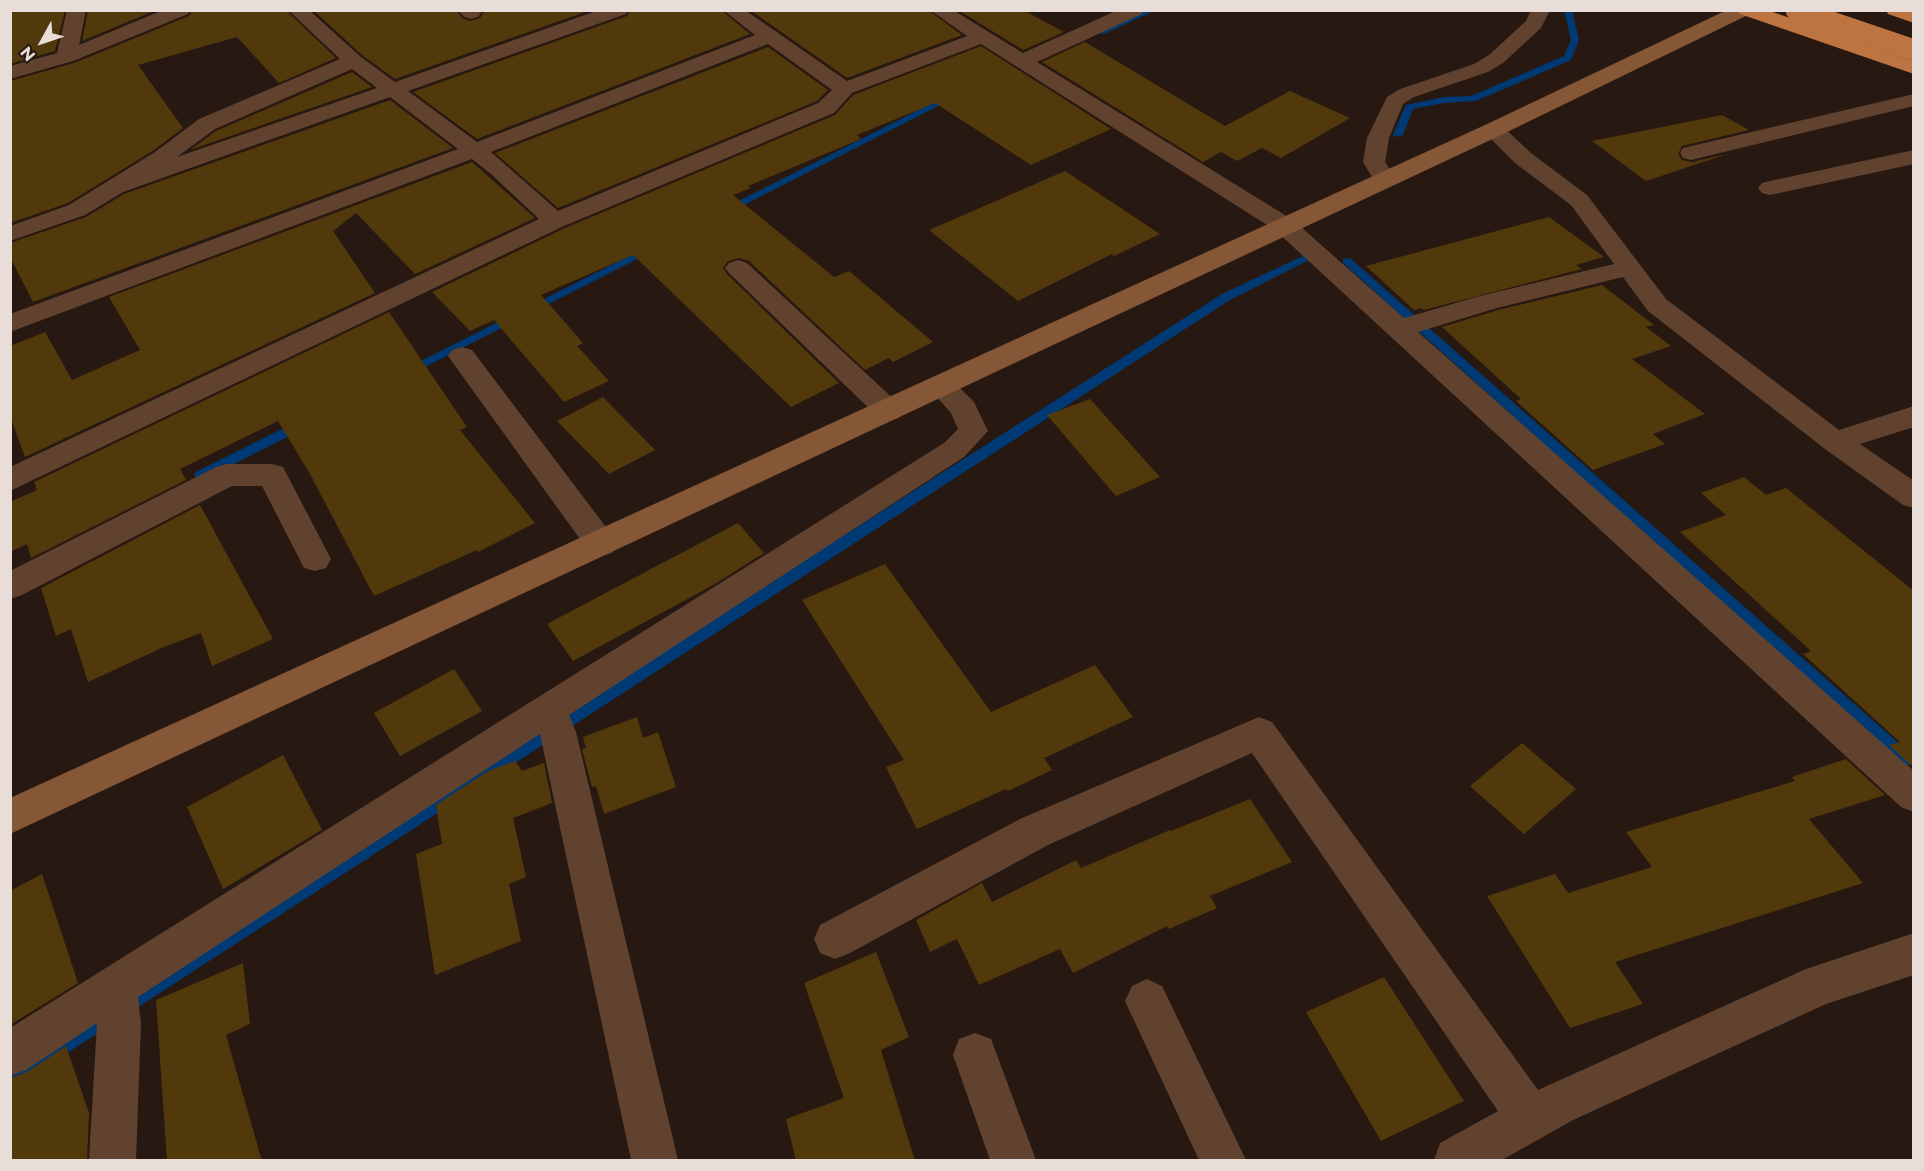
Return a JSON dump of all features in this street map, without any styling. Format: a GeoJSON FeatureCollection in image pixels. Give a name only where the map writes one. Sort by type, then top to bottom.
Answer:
{"type":"FeatureCollection","features":[{"type":"Feature","properties":{"kind":"highway"},"geometry":{"type":"LineString","coordinates":[[1745,10],[1914,68]]}},
{"type":"Feature","properties":{"kind":"highway"},"geometry":{"type":"LineString","coordinates":[[1796,10],[1914,50]]}},
{"type":"Feature","properties":{"kind":"highway"},"geometry":{"type":"LineString","coordinates":[[1845,10],[1914,33]]}},
{"type":"Feature","properties":{"kind":"highway"},"geometry":{"type":"LineString","coordinates":[[1895,10],[1914,16]]}},
{"type":"Feature","properties":{"kind":"street"},"geometry":{"type":"LineString","coordinates":[[66,57],[77,10]]}},
{"type":"Feature","properties":{"kind":"street"},"geometry":{"type":"LineString","coordinates":[[10,73],[66,57],[181,10]]}},
{"type":"Feature","properties":{"kind":"street"},"geometry":{"type":"LineString","coordinates":[[297,10],[393,91],[498,169],[555,221]]}},
{"type":"Feature","properties":{"kind":"street"},"geometry":{"type":"LineString","coordinates":[[114,187],[619,10]]}},
{"type":"Feature","properties":{"kind":"street"},"geometry":{"type":"LineString","coordinates":[[732,10],[845,89]]}},
{"type":"Feature","properties":{"kind":"street"},"geometry":{"type":"LineString","coordinates":[[939,10],[1284,225],[1413,325],[1914,795]]}},
{"type":"Feature","properties":{"kind":"street"},"geometry":{"type":"LineString","coordinates":[[1020,62],[1135,10]]}},
{"type":"Feature","properties":{"kind":"street"},"geometry":{"type":"LineString","coordinates":[[1384,179],[1374,162],[1378,138],[1395,101],[1407,93],[1481,68],[1496,59],[1534,24],[1541,10]]}},
{"type":"Feature","properties":{"kind":"street"},"geometry":{"type":"LineString","coordinates":[[10,817],[889,411],[1745,10]]}},
{"type":"Feature","properties":{"kind":"street"},"geometry":{"type":"LineString","coordinates":[[1901,10],[1914,16]]}},
{"type":"Feature","properties":{"kind":"street"},"geometry":{"type":"LineString","coordinates":[[10,324],[473,151],[769,37]]}},
{"type":"Feature","properties":{"kind":"street"},"geometry":{"type":"LineString","coordinates":[[10,480],[555,221],[826,108],[845,89],[982,37]]}},
{"type":"Feature","properties":{"kind":"street"},"geometry":{"type":"LineString","coordinates":[[10,234],[78,210],[163,158],[207,124],[354,60]]}},
{"type":"Feature","properties":{"kind":"street"},"geometry":{"type":"LineString","coordinates":[[1690,153],[1914,100]]}},
{"type":"Feature","properties":{"kind":"street"},"geometry":{"type":"LineString","coordinates":[[1493,130],[1523,158],[1580,200],[1657,305],[1835,442],[1914,498]]}},
{"type":"Feature","properties":{"kind":"street"},"geometry":{"type":"LineString","coordinates":[[1770,188],[1914,157]]}},
{"type":"Feature","properties":{"kind":"street"},"geometry":{"type":"LineString","coordinates":[[738,268],[889,411]]}},
{"type":"Feature","properties":{"kind":"street"},"geometry":{"type":"LineString","coordinates":[[1413,325],[1489,302],[1629,268]]}},
{"type":"Feature","properties":{"kind":"street"},"geometry":{"type":"LineString","coordinates":[[462,356],[601,544]]}},
{"type":"Feature","properties":{"kind":"street"},"geometry":{"type":"LineString","coordinates":[[10,1054],[117,1004],[554,721],[954,450],[973,431],[964,409],[941,386]]}},
{"type":"Feature","properties":{"kind":"street"},"geometry":{"type":"LineString","coordinates":[[1835,442],[1914,416]]}},
{"type":"Feature","properties":{"kind":"street"},"geometry":{"type":"LineString","coordinates":[[10,586],[227,475],[272,475],[315,559]]}},
{"type":"Feature","properties":{"kind":"street"},"geometry":{"type":"LineString","coordinates":[[554,721],[655,1161]]}},
{"type":"Feature","properties":{"kind":"street"},"geometry":{"type":"LineString","coordinates":[[835,939],[1034,832],[1258,734],[1531,1119]]}},
{"type":"Feature","properties":{"kind":"street"},"geometry":{"type":"LineString","coordinates":[[1456,1161],[1557,1104],[1821,984],[1914,954]]}},
{"type":"Feature","properties":{"kind":"street"},"geometry":{"type":"LineString","coordinates":[[1147,1001],[1223,1161]]}},
{"type":"Feature","properties":{"kind":"street"},"geometry":{"type":"LineString","coordinates":[[112,1161],[117,1004]]}},
{"type":"Feature","properties":{"kind":"street"},"geometry":{"type":"LineString","coordinates":[[975,1055],[1013,1161]]}},
{"type":"Feature","properties":{"kind":"building"},"geometry":{"type":"Polygon","coordinates":[[[10,10],[65,10],[55,51],[10,64],[10,10]]]}},
{"type":"Feature","properties":{"kind":"building"},"geometry":{"type":"Polygon","coordinates":[[[88,10],[156,10],[82,41],[88,10]]]}},
{"type":"Feature","properties":{"kind":"building"},"geometry":{"type":"Polygon","coordinates":[[[192,10],[286,10],[336,58],[279,83],[237,37],[138,65],[183,128],[154,150],[68,203],[10,223],[10,81],[74,63],[189,16],[192,10]]]}},
{"type":"Feature","properties":{"kind":"building"},"geometry":{"type":"Polygon","coordinates":[[[313,10],[456,10],[462,18],[470,21],[480,18],[482,10],[591,10],[395,79],[362,55],[313,10]]]}},
{"type":"Feature","properties":{"kind":"building"},"geometry":{"type":"Polygon","coordinates":[[[630,10],[721,10],[750,34],[477,139],[413,92],[627,16],[630,10]]]}},
{"type":"Feature","properties":{"kind":"building"},"geometry":{"type":"Polygon","coordinates":[[[750,10],[928,10],[962,35],[847,78],[750,10]]]}},
{"type":"Feature","properties":{"kind":"building"},"geometry":{"type":"Polygon","coordinates":[[[958,10],[1023,10],[1064,32],[1023,50],[958,10]]]}},
{"type":"Feature","properties":{"kind":"building"},"geometry":{"type":"Polygon","coordinates":[[[1085,42],[1225,126],[1290,91],[1350,118],[1281,158],[1262,148],[1237,161],[1221,152],[1203,162],[1042,62],[1085,42]]]}},
{"type":"Feature","properties":{"kind":"building"},"geometry":{"type":"Polygon","coordinates":[[[981,46],[1111,129],[1031,165],[935,103],[857,135],[861,139],[748,186],[751,188],[733,195],[834,277],[849,271],[933,342],[893,362],[889,358],[865,370],[749,261],[739,258],[728,261],[723,268],[727,274],[839,383],[791,407],[633,255],[541,295],[583,343],[577,346],[609,381],[564,402],[494,320],[470,331],[432,292],[565,228],[835,115],[853,95],[981,46]]]}},
{"type":"Feature","properties":{"kind":"building"},"geometry":{"type":"Polygon","coordinates":[[[768,47],[828,90],[817,101],[558,208],[495,153],[768,47]]]}},
{"type":"Feature","properties":{"kind":"building"},"geometry":{"type":"Polygon","coordinates":[[[352,72],[372,87],[190,150],[216,131],[352,72]]]}},
{"type":"Feature","properties":{"kind":"building"},"geometry":{"type":"Polygon","coordinates":[[[390,100],[453,148],[33,302],[10,257],[10,243],[86,217],[124,194],[390,100]]]}},
{"type":"Feature","properties":{"kind":"building"},"geometry":{"type":"Polygon","coordinates":[[[1722,115],[1749,130],[1682,146],[1678,154],[1682,160],[1692,162],[1727,154],[1646,181],[1592,141],[1722,115]]]}},
{"type":"Feature","properties":{"kind":"building"},"geometry":{"type":"Polygon","coordinates":[[[472,162],[535,218],[415,274],[356,213],[333,231],[375,293],[25,457],[10,416],[10,346],[45,332],[72,380],[140,350],[109,297],[472,162]]]}},
{"type":"Feature","properties":{"kind":"building"},"geometry":{"type":"Polygon","coordinates":[[[1065,171],[1160,234],[1114,256],[1112,254],[1018,301],[929,230],[1065,171]]]}},
{"type":"Feature","properties":{"kind":"building"},"geometry":{"type":"Polygon","coordinates":[[[1549,217],[1604,257],[1576,265],[1582,269],[1424,310],[1421,308],[1414,310],[1366,266],[1549,217]]]}},
{"type":"Feature","properties":{"kind":"building"},"geometry":{"type":"Polygon","coordinates":[[[1602,285],[1654,325],[1646,327],[1671,346],[1632,359],[1705,414],[1653,434],[1665,444],[1593,470],[1516,401],[1521,399],[1442,327],[1498,310],[1602,285]]]}},
{"type":"Feature","properties":{"kind":"building"},"geometry":{"type":"Polygon","coordinates":[[[389,312],[467,427],[460,430],[535,523],[478,552],[477,550],[374,596],[310,474],[278,421],[180,469],[186,480],[31,558],[27,544],[10,552],[10,502],[37,490],[34,482],[389,312]]]}},
{"type":"Feature","properties":{"kind":"building"},"geometry":{"type":"Polygon","coordinates":[[[603,397],[655,450],[609,474],[557,421],[603,397]]]}},
{"type":"Feature","properties":{"kind":"building"},"geometry":{"type":"Polygon","coordinates":[[[1090,399],[1160,477],[1116,496],[1047,415],[1090,399]]]}},
{"type":"Feature","properties":{"kind":"building"},"geometry":{"type":"Polygon","coordinates":[[[1744,477],[1766,495],[1786,488],[1914,591],[1914,768],[1889,745],[1900,742],[1803,654],[1811,651],[1680,532],[1726,515],[1701,493],[1744,477]]]}},
{"type":"Feature","properties":{"kind":"building"},"geometry":{"type":"Polygon","coordinates":[[[200,505],[273,639],[212,666],[201,633],[164,647],[88,682],[71,629],[56,636],[41,588],[200,505]]]}},
{"type":"Feature","properties":{"kind":"building"},"geometry":{"type":"Polygon","coordinates":[[[738,523],[764,553],[715,584],[573,661],[547,624],[738,523]]]}},
{"type":"Feature","properties":{"kind":"building"},"geometry":{"type":"Polygon","coordinates":[[[885,564],[991,712],[1095,665],[1133,717],[1044,758],[1052,770],[917,829],[886,767],[904,760],[802,600],[885,564]]]}},
{"type":"Feature","properties":{"kind":"building"},"geometry":{"type":"Polygon","coordinates":[[[454,669],[482,711],[400,756],[374,713],[454,669]]]}},
{"type":"Feature","properties":{"kind":"building"},"geometry":{"type":"Polygon","coordinates":[[[637,717],[643,738],[658,732],[676,787],[604,814],[596,786],[592,787],[582,749],[586,748],[583,737],[637,717]]]}},
{"type":"Feature","properties":{"kind":"building"},"geometry":{"type":"Polygon","coordinates":[[[1522,743],[1576,789],[1524,834],[1470,786],[1522,743]]]}},
{"type":"Feature","properties":{"kind":"building"},"geometry":{"type":"Polygon","coordinates":[[[283,755],[322,830],[223,889],[187,807],[283,755]]]}},
{"type":"Feature","properties":{"kind":"building"},"geometry":{"type":"Polygon","coordinates":[[[1846,759],[1885,795],[1809,819],[1863,883],[1615,962],[1643,1004],[1570,1028],[1487,896],[1555,874],[1568,893],[1652,867],[1626,832],[1795,781],[1792,777],[1846,759]]]}},
{"type":"Feature","properties":{"kind":"building"},"geometry":{"type":"Polygon","coordinates":[[[515,761],[522,771],[544,763],[552,803],[513,818],[526,877],[509,884],[521,941],[435,975],[416,854],[442,844],[436,805],[488,771],[515,761]]]}},
{"type":"Feature","properties":{"kind":"building"},"geometry":{"type":"Polygon","coordinates":[[[1250,799],[1292,862],[1210,896],[1217,908],[1169,929],[1167,926],[1073,973],[1060,949],[979,985],[957,939],[930,952],[916,920],[982,883],[992,902],[1076,860],[1081,868],[1250,799]]]}},
{"type":"Feature","properties":{"kind":"building"},"geometry":{"type":"Polygon","coordinates":[[[42,874],[78,983],[10,1025],[10,891],[42,874]]]}},
{"type":"Feature","properties":{"kind":"building"},"geometry":{"type":"Polygon","coordinates":[[[876,952],[909,1037],[881,1050],[915,1161],[796,1161],[786,1119],[844,1098],[804,983],[876,952]]]}},
{"type":"Feature","properties":{"kind":"building"},"geometry":{"type":"Polygon","coordinates":[[[243,963],[250,1024],[226,1035],[262,1161],[167,1161],[156,1000],[243,963]]]}},
{"type":"Feature","properties":{"kind":"building"},"geometry":{"type":"Polygon","coordinates":[[[1384,977],[1464,1101],[1381,1141],[1306,1012],[1384,977]]]}},
{"type":"Feature","properties":{"kind":"building"},"geometry":{"type":"Polygon","coordinates":[[[66,1046],[89,1113],[87,1161],[10,1161],[10,1078],[27,1072],[66,1046]]]}},
{"type":"Feature","properties":{"kind":"waterway"},"geometry":{"type":"LineString","coordinates":[[1101,32],[1152,10]]}},
{"type":"Feature","properties":{"kind":"waterway"},"geometry":{"type":"LineString","coordinates":[[1398,135],[1409,107],[1444,100],[1473,99],[1568,58],[1575,40],[1568,10]]}},
{"type":"Feature","properties":{"kind":"waterway"},"geometry":{"type":"LineString","coordinates":[[726,210],[953,96]]}},
{"type":"Feature","properties":{"kind":"waterway"},"geometry":{"type":"LineString","coordinates":[[407,371],[651,248]]}},
{"type":"Feature","properties":{"kind":"waterway"},"geometry":{"type":"LineString","coordinates":[[10,1080],[1226,297],[1309,256]]}},
{"type":"Feature","properties":{"kind":"waterway"},"geometry":{"type":"LineString","coordinates":[[1347,261],[1905,759]]}},
{"type":"Feature","properties":{"kind":"waterway"},"geometry":{"type":"LineString","coordinates":[[201,475],[302,424]]}}]}
